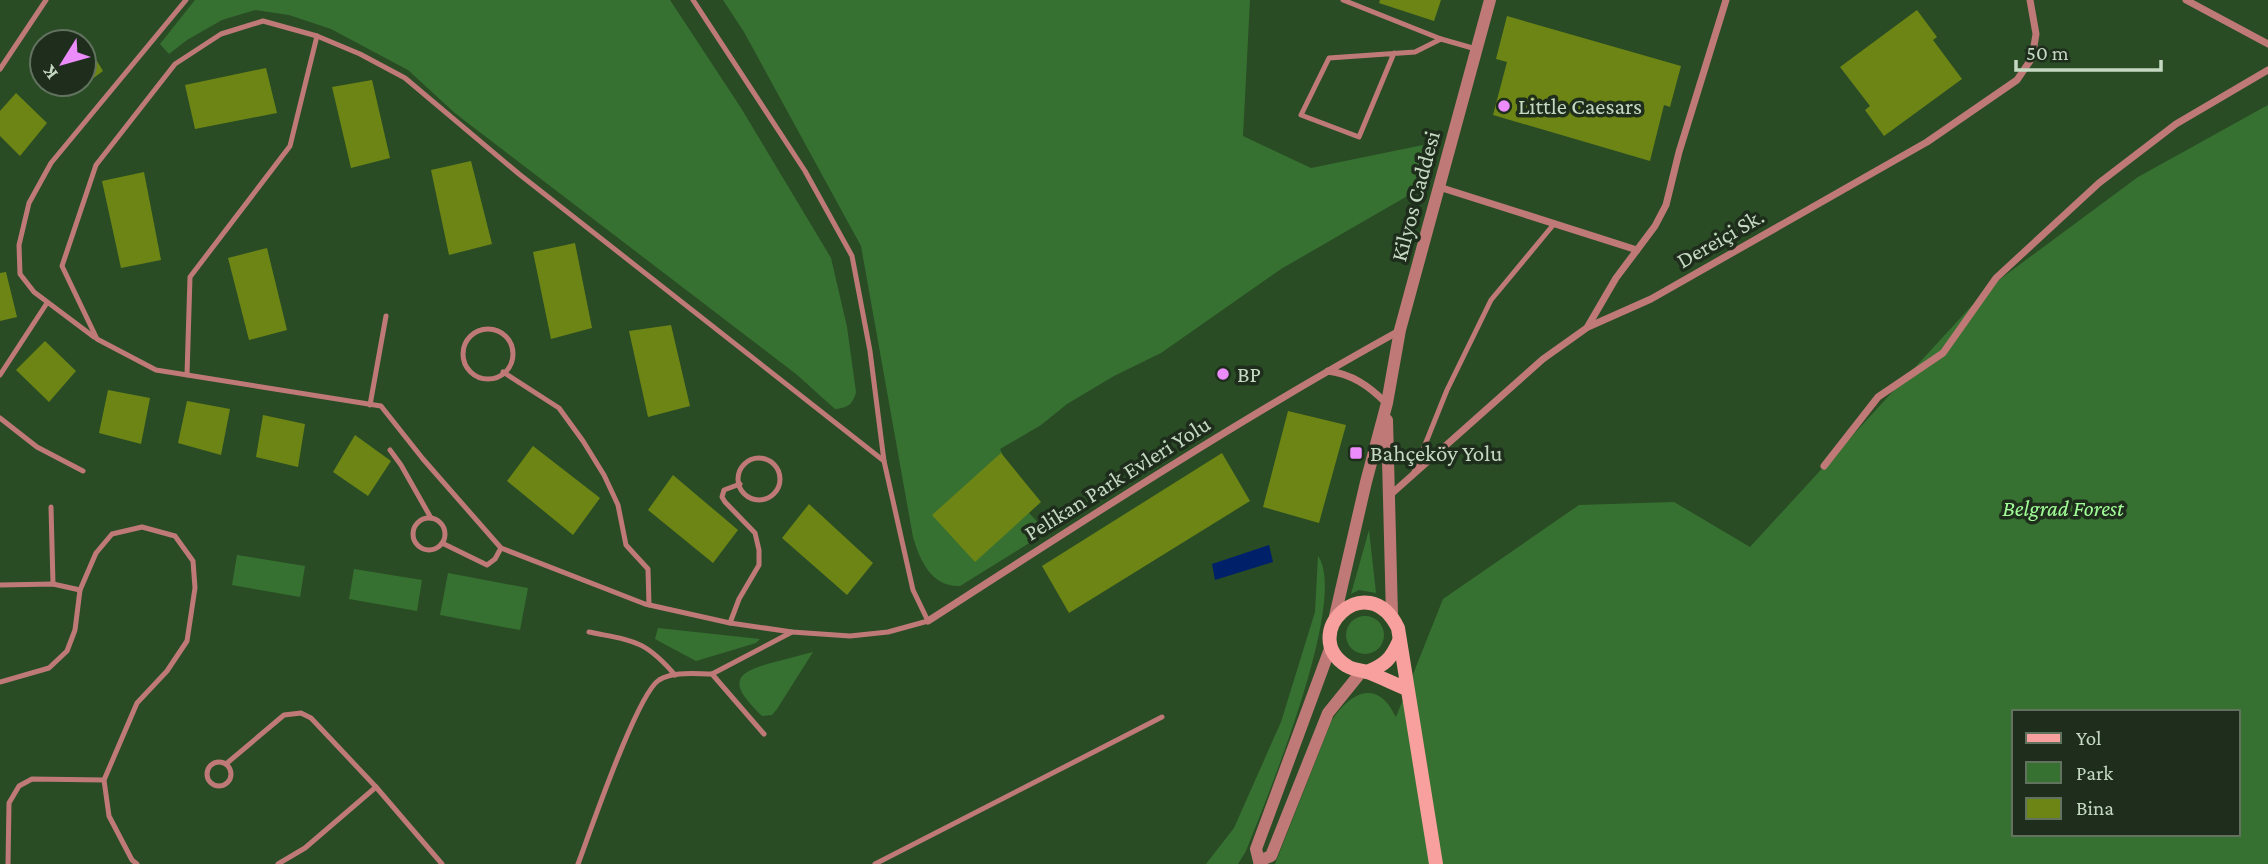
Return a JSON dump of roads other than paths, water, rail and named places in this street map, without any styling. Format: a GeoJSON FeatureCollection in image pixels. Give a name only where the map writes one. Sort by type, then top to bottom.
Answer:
{"type":"FeatureCollection","features":[{"type":"Feature","properties":{"kind":"main road"},"geometry":{"type":"LineString","coordinates":[[1407,690],[1348,667],[1336,657],[1331,646],[1330,632],[1335,616],[1354,604],[1369,602],[1383,608],[1392,616],[1398,628],[1436,864]]}},
{"type":"Feature","properties":{"kind":"main road"},"geometry":{"type":"LineString","coordinates":[[1364,671],[1385,664],[1393,656],[1399,641]]}},
{"type":"Feature","properties":{"kind":"street","name":"Kilyos Caddesi"},"geometry":{"type":"LineString","coordinates":[[1387,404],[1400,330],[1490,0]]}},
{"type":"Feature","properties":{"kind":"street"},"geometry":{"type":"LineString","coordinates":[[1588,327],[1616,278],[1655,226],[1666,205],[1679,152],[1726,0]]}},
{"type":"Feature","properties":{"kind":"street","name":"Dereiçi Sk."},"geometry":{"type":"LineString","coordinates":[[1388,497],[1543,359],[1588,327],[1651,299],[1927,142],[2017,80],[2032,58],[2036,34],[2030,0]]}},
{"type":"Feature","properties":{"kind":"street"},"geometry":{"type":"LineString","coordinates":[[2186,0],[2268,44]]}},
{"type":"Feature","properties":{"kind":"street"},"geometry":{"type":"LineString","coordinates":[[1824,466],[1878,397],[1943,353],[1996,278],[2099,183],[2176,124],[2268,69]]}},
{"type":"Feature","properties":{"kind":"street"},"geometry":{"type":"LineString","coordinates":[[1439,187],[1637,250]]}},
{"type":"Feature","properties":{"kind":"street","name":"Pelikan Park Evleri Yolu"},"geometry":{"type":"LineString","coordinates":[[928,621],[1075,526],[1327,371],[1400,330]]}},
{"type":"Feature","properties":{"kind":"street"},"geometry":{"type":"LineString","coordinates":[[1327,371],[1352,377],[1372,389],[1387,404],[1392,616]]}},
{"type":"Feature","properties":{"kind":"street"},"geometry":{"type":"LineString","coordinates":[[1335,616],[1387,404]]}},
{"type":"Feature","properties":{"kind":"street"},"geometry":{"type":"LineString","coordinates":[[1331,646],[1256,849],[1259,863],[1272,856],[1328,713],[1364,671]]}},
{"type":"Feature","properties":{"kind":"lane"},"geometry":{"type":"LineString","coordinates":[[0,69],[46,0]]}},
{"type":"Feature","properties":{"kind":"lane"},"geometry":{"type":"LineString","coordinates":[[186,0],[51,163],[29,202],[19,245],[20,274],[47,303],[97,339],[156,370],[382,406],[501,548],[649,606],[730,623],[792,632],[850,636],[888,632],[928,621],[913,590],[884,461],[870,351],[852,256],[805,171],[694,0]]}},
{"type":"Feature","properties":{"kind":"lane"},"geometry":{"type":"LineString","coordinates":[[1343,0],[1441,39],[1476,49]]}},
{"type":"Feature","properties":{"kind":"lane"},"geometry":{"type":"LineString","coordinates":[[97,339],[62,266],[96,165],[175,64],[221,34],[263,21],[317,36],[360,54],[404,78],[519,174],[884,461]]}},
{"type":"Feature","properties":{"kind":"lane"},"geometry":{"type":"LineString","coordinates":[[187,375],[190,277],[290,146],[317,36]]}},
{"type":"Feature","properties":{"kind":"lane"},"geometry":{"type":"LineString","coordinates":[[1394,53],[1359,137],[1301,115],[1329,58],[1394,53],[1415,52],[1441,39]]}},
{"type":"Feature","properties":{"kind":"lane"},"geometry":{"type":"LineString","coordinates":[[1413,475],[1424,441],[1491,300],[1554,224]]}},
{"type":"Feature","properties":{"kind":"lane"},"geometry":{"type":"LineString","coordinates":[[0,375],[47,303]]}},
{"type":"Feature","properties":{"kind":"lane"},"geometry":{"type":"LineString","coordinates":[[370,405],[386,316]]}},
{"type":"Feature","properties":{"kind":"lane"},"geometry":{"type":"LineString","coordinates":[[483,329],[491,329],[506,336],[513,351],[510,367],[503,372],[489,379],[473,374],[467,368],[463,352],[469,337],[483,329]]}},
{"type":"Feature","properties":{"kind":"lane"},"geometry":{"type":"LineString","coordinates":[[503,372],[559,408],[583,440],[618,505],[626,545],[648,569],[649,606]]}},
{"type":"Feature","properties":{"kind":"lane"},"geometry":{"type":"LineString","coordinates":[[0,418],[37,447],[83,471]]}},
{"type":"Feature","properties":{"kind":"lane"},"geometry":{"type":"LineString","coordinates":[[390,450],[431,518],[443,527],[442,543],[439,547],[428,550],[418,546],[412,532],[417,523],[431,518]]}},
{"type":"Feature","properties":{"kind":"lane"},"geometry":{"type":"LineString","coordinates":[[755,458],[768,460],[778,470],[780,477],[777,490],[766,499],[746,496],[740,484],[740,471],[749,460],[755,458]]}},
{"type":"Feature","properties":{"kind":"lane"},"geometry":{"type":"LineString","coordinates":[[730,623],[739,599],[759,565],[755,533],[722,497],[724,490],[740,484]]}},
{"type":"Feature","properties":{"kind":"lane"},"geometry":{"type":"LineString","coordinates":[[51,507],[53,584]]}},
{"type":"Feature","properties":{"kind":"lane"},"geometry":{"type":"LineString","coordinates":[[0,682],[49,668],[67,651],[75,630],[80,590],[96,553],[112,534],[142,527],[175,536],[193,561],[195,588],[187,640],[167,671],[137,703],[104,780],[109,816],[132,860],[137,864]]}},
{"type":"Feature","properties":{"kind":"lane"},"geometry":{"type":"LineString","coordinates":[[442,543],[487,565],[495,559],[501,548]]}},
{"type":"Feature","properties":{"kind":"lane"},"geometry":{"type":"LineString","coordinates":[[0,584],[53,584],[80,590]]}},
{"type":"Feature","properties":{"kind":"lane"},"geometry":{"type":"LineString","coordinates":[[589,632],[639,643],[659,656],[675,675]]}},
{"type":"Feature","properties":{"kind":"lane"},"geometry":{"type":"LineString","coordinates":[[578,864],[630,729],[648,690],[659,680],[675,675],[712,674],[792,632]]}},
{"type":"Feature","properties":{"kind":"lane"},"geometry":{"type":"LineString","coordinates":[[712,674],[764,734]]}},
{"type":"Feature","properties":{"kind":"lane"},"geometry":{"type":"LineString","coordinates":[[226,764],[284,715],[301,713],[311,718],[376,787],[442,864]]}},
{"type":"Feature","properties":{"kind":"lane"},"geometry":{"type":"LineString","coordinates":[[875,864],[1161,717]]}},
{"type":"Feature","properties":{"kind":"lane"},"geometry":{"type":"LineString","coordinates":[[218,762],[226,764],[231,775],[228,782],[218,787],[210,784],[206,776],[208,768],[218,762]]}},
{"type":"Feature","properties":{"kind":"lane"},"geometry":{"type":"LineString","coordinates":[[8,864],[9,803],[19,786],[32,779],[104,780]]}},
{"type":"Feature","properties":{"kind":"lane"},"geometry":{"type":"LineString","coordinates":[[278,864],[305,848],[376,787]]}},
{"type":"Feature","properties":{"kind":"place","name":"Little Caesars"},"geometry":{"type":"Point","coordinates":[1504,106]}},
{"type":"Feature","properties":{"kind":"place","name":"BP"},"geometry":{"type":"Point","coordinates":[1223,374]}},
{"type":"Feature","properties":{"kind":"place","name":"Bahçeköy Yolu"},"geometry":{"type":"Point","coordinates":[1356,453]}},
{"type":"Feature","properties":{"kind":"park label","name":"Belgrad Forest"},"geometry":{"type":"Point","coordinates":[2063,508]}}]}
